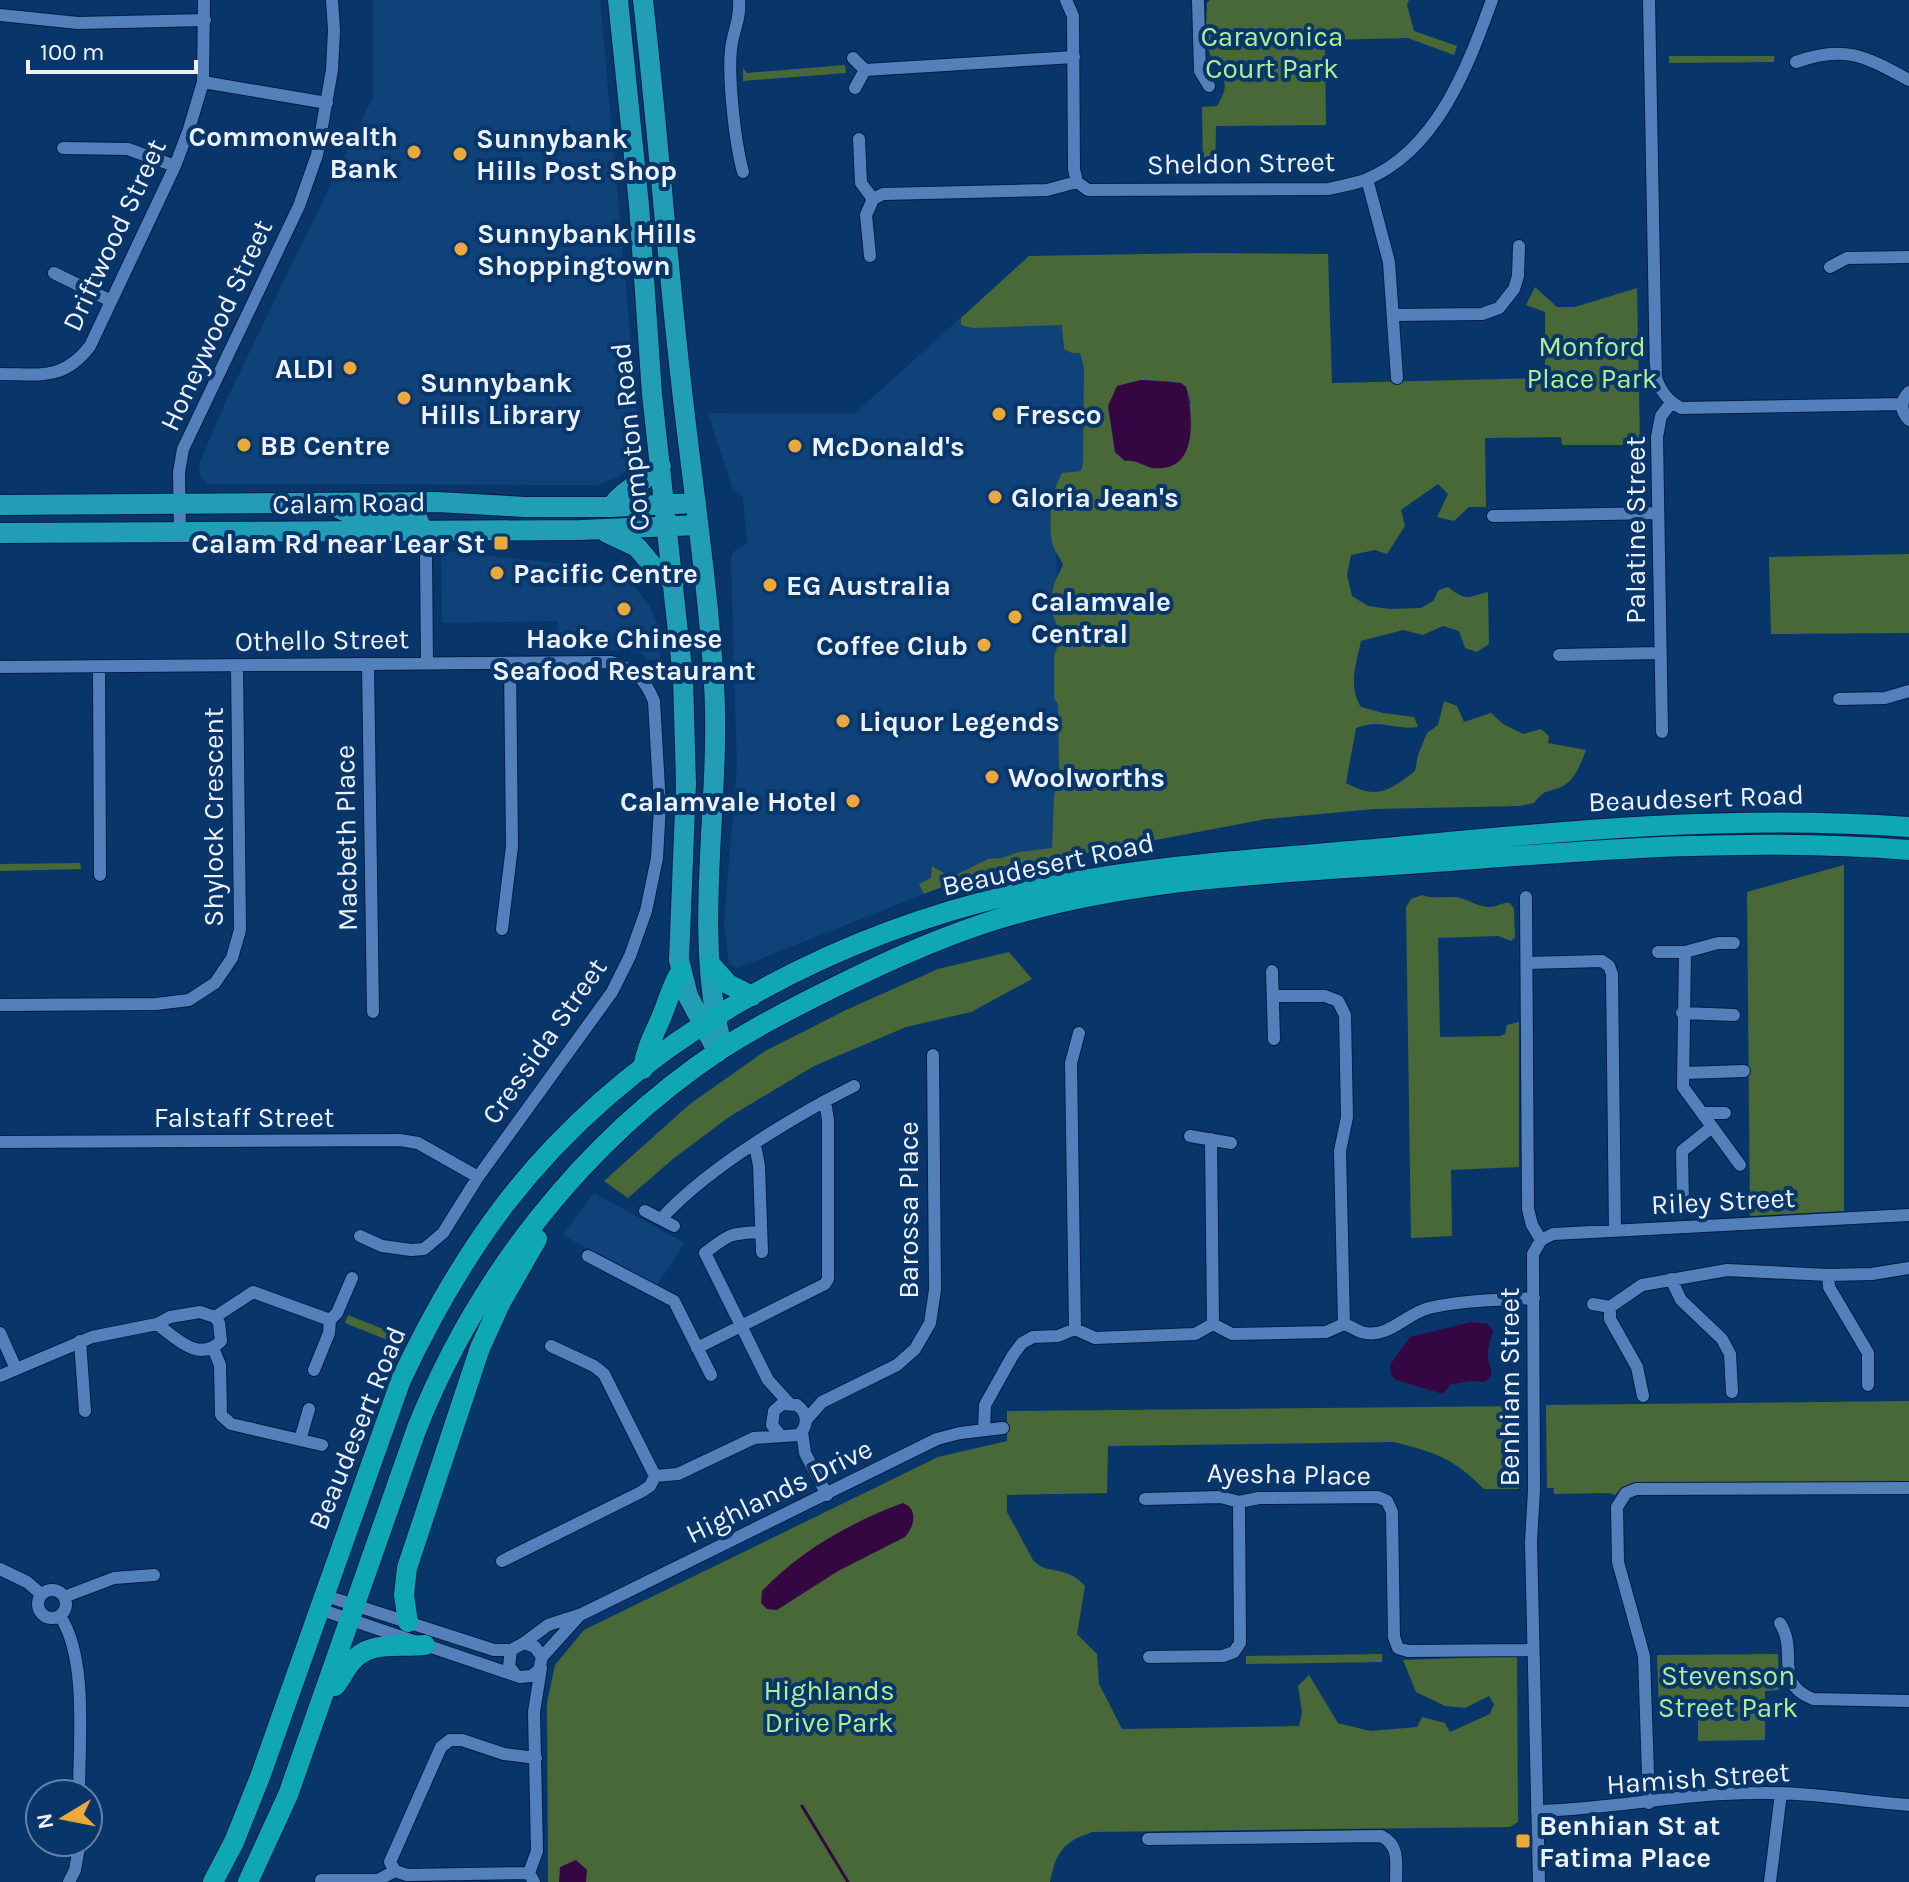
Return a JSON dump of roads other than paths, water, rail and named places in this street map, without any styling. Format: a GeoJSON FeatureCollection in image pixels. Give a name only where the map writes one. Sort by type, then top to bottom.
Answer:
{"type":"FeatureCollection","features":[{"type":"Feature","properties":{"kind":"highway","name":"Beaudesert Road"},"geometry":{"type":"LineString","coordinates":[[213,1882],[251,1799],[401,1380],[418,1342],[458,1272],[508,1201],[538,1165],[596,1108],[643,1069],[710,1022],[752,996],[840,952],[938,915],[1017,893],[1125,872],[1621,827],[1828,822],[1909,827]]}},
{"type":"Feature","properties":{"kind":"highway","name":"Beaudesert Road"},"geometry":{"type":"LineString","coordinates":[[248,1882],[288,1795],[417,1428],[443,1369],[491,1283],[529,1228],[559,1193],[626,1125],[720,1050],[824,993],[950,934],[1043,906],[1117,892],[1226,878],[1655,846],[1783,844],[1909,850]]}},
{"type":"Feature","properties":{"kind":"highway"},"geometry":{"type":"LineString","coordinates":[[712,966],[728,984],[752,996]]}},
{"type":"Feature","properties":{"kind":"highway"},"geometry":{"type":"LineString","coordinates":[[643,1069],[646,1046],[663,1014],[671,986],[681,971]]}},
{"type":"Feature","properties":{"kind":"highway"},"geometry":{"type":"LineString","coordinates":[[408,1622],[404,1595],[407,1568],[480,1348],[522,1264],[552,1219],[559,1193]]}},
{"type":"Feature","properties":{"kind":"highway"},"geometry":{"type":"LineString","coordinates":[[320,1705],[363,1652],[381,1646],[425,1645]]}},
{"type":"Feature","properties":{"kind":"main road","name":"Compton Road"},"geometry":{"type":"LineString","coordinates":[[618,0],[686,738],[678,949],[688,996],[710,1022],[720,1050]]}},
{"type":"Feature","properties":{"kind":"main road","name":"Compton Road"},"geometry":{"type":"LineString","coordinates":[[643,0],[714,689],[715,788],[708,913],[712,966],[710,1022]]}},
{"type":"Feature","properties":{"kind":"main road"},"geometry":{"type":"LineString","coordinates":[[611,507],[622,491],[649,477],[661,466]]}},
{"type":"Feature","properties":{"kind":"main road","name":"Calam Road"},"geometry":{"type":"LineString","coordinates":[[0,505],[452,502],[525,507],[611,507],[696,503]]}},
{"type":"Feature","properties":{"kind":"main road"},"geometry":{"type":"LineString","coordinates":[[328,503],[351,516],[412,516],[418,520],[422,530]]}},
{"type":"Feature","properties":{"kind":"main road","name":"Calam Road"},"geometry":{"type":"LineString","coordinates":[[0,533],[602,530],[698,525]]}},
{"type":"Feature","properties":{"kind":"main road"},"geometry":{"type":"LineString","coordinates":[[602,530],[637,547],[657,571],[674,582]]}},
{"type":"Feature","properties":{"kind":"street","name":"Driftwood Street"},"geometry":{"type":"LineString","coordinates":[[0,374],[61,372],[78,362],[90,346],[175,166],[203,82],[204,0]]}},
{"type":"Feature","properties":{"kind":"street","name":"Honeywood Street"},"geometry":{"type":"LineString","coordinates":[[180,532],[179,472],[183,449],[299,206],[317,155],[334,49],[332,0]]}},
{"type":"Feature","properties":{"kind":"street"},"geometry":{"type":"LineString","coordinates":[[739,0],[740,12],[731,48],[731,63],[738,153],[743,172]]}},
{"type":"Feature","properties":{"kind":"street"},"geometry":{"type":"LineString","coordinates":[[870,256],[866,215],[873,199],[883,194],[1047,190],[1077,182],[1074,169],[1073,16],[1066,0]]}},
{"type":"Feature","properties":{"kind":"street"},"geometry":{"type":"LineString","coordinates":[[1198,0],[1200,71],[1209,86]]}},
{"type":"Feature","properties":{"kind":"street","name":"Sheldon Street"},"geometry":{"type":"LineString","coordinates":[[1077,182],[1088,190],[1329,189],[1367,179],[1400,158],[1424,135],[1466,67],[1492,0]]}},
{"type":"Feature","properties":{"kind":"street","name":"Palatine Street"},"geometry":{"type":"LineString","coordinates":[[1649,0],[1656,378],[1671,403],[1658,422],[1662,732]]}},
{"type":"Feature","properties":{"kind":"street"},"geometry":{"type":"LineString","coordinates":[[0,15],[78,23],[205,20]]}},
{"type":"Feature","properties":{"kind":"street"},"geometry":{"type":"LineString","coordinates":[[1796,62],[1819,53],[1853,54],[1909,80]]}},
{"type":"Feature","properties":{"kind":"street"},"geometry":{"type":"LineString","coordinates":[[853,58],[865,70],[1074,57]]}},
{"type":"Feature","properties":{"kind":"street"},"geometry":{"type":"LineString","coordinates":[[855,88],[865,70]]}},
{"type":"Feature","properties":{"kind":"street"},"geometry":{"type":"LineString","coordinates":[[203,82],[327,103]]}},
{"type":"Feature","properties":{"kind":"street"},"geometry":{"type":"LineString","coordinates":[[859,139],[861,183],[873,199]]}},
{"type":"Feature","properties":{"kind":"street"},"geometry":{"type":"LineString","coordinates":[[63,148],[128,149],[175,166]]}},
{"type":"Feature","properties":{"kind":"street"},"geometry":{"type":"LineString","coordinates":[[1367,179],[1389,262],[1397,378]]}},
{"type":"Feature","properties":{"kind":"street"},"geometry":{"type":"LineString","coordinates":[[1393,315],[1482,314],[1499,308],[1514,289],[1518,276],[1519,246]]}},
{"type":"Feature","properties":{"kind":"street"},"geometry":{"type":"LineString","coordinates":[[1830,267],[1847,258],[1909,257]]}},
{"type":"Feature","properties":{"kind":"street"},"geometry":{"type":"LineString","coordinates":[[54,273],[111,301]]}},
{"type":"Feature","properties":{"kind":"street"},"geometry":{"type":"LineString","coordinates":[[1671,403],[1681,408],[1691,408],[1906,398],[1903,412],[1909,420]]}},
{"type":"Feature","properties":{"kind":"street"},"geometry":{"type":"LineString","coordinates":[[1493,516],[1657,513]]}},
{"type":"Feature","properties":{"kind":"street"},"geometry":{"type":"LineString","coordinates":[[422,530],[426,554],[427,663]]}},
{"type":"Feature","properties":{"kind":"street"},"geometry":{"type":"LineString","coordinates":[[1559,655],[1659,653]]}},
{"type":"Feature","properties":{"kind":"street","name":"Othello Street"},"geometry":{"type":"LineString","coordinates":[[0,667],[611,662],[628,667],[641,676]]}},
{"type":"Feature","properties":{"kind":"street"},"geometry":{"type":"LineString","coordinates":[[502,929],[512,846],[510,663]]}},
{"type":"Feature","properties":{"kind":"street","name":"Macbeth Place"},"geometry":{"type":"LineString","coordinates":[[368,664],[373,1012]]}},
{"type":"Feature","properties":{"kind":"street","name":"Shylock Crescent"},"geometry":{"type":"LineString","coordinates":[[0,1005],[156,1004],[189,1000],[215,983],[232,958],[240,930],[237,666]]}},
{"type":"Feature","properties":{"kind":"street"},"geometry":{"type":"LineString","coordinates":[[99,667],[100,875]]}},
{"type":"Feature","properties":{"kind":"street","name":"Cressida Street"},"geometry":{"type":"LineString","coordinates":[[360,1236],[382,1246],[411,1250],[424,1249],[443,1233],[478,1177],[612,992],[630,956],[646,911],[657,858],[660,806],[654,701],[641,676]]}},
{"type":"Feature","properties":{"kind":"street"},"geometry":{"type":"LineString","coordinates":[[1839,699],[1885,698],[1909,691]]}},
{"type":"Feature","properties":{"kind":"street"},"geometry":{"type":"LineString","coordinates":[[1526,897],[1528,1209],[1532,1225],[1541,1240]]}},
{"type":"Feature","properties":{"kind":"street"},"geometry":{"type":"LineString","coordinates":[[1658,952],[1685,952],[1718,943],[1734,943]]}},
{"type":"Feature","properties":{"kind":"street"},"geometry":{"type":"LineString","coordinates":[[1685,952],[1683,1087],[1740,1165]]}},
{"type":"Feature","properties":{"kind":"street"},"geometry":{"type":"LineString","coordinates":[[1527,963],[1602,961],[1609,966],[1612,974],[1615,1231]]}},
{"type":"Feature","properties":{"kind":"street"},"geometry":{"type":"LineString","coordinates":[[1272,971],[1274,1039]]}},
{"type":"Feature","properties":{"kind":"street"},"geometry":{"type":"LineString","coordinates":[[1273,996],[1325,996],[1338,1001],[1345,1015],[1347,1117],[1340,1151],[1344,1324]]}},
{"type":"Feature","properties":{"kind":"street"},"geometry":{"type":"LineString","coordinates":[[1682,1013],[1734,1015]]}},
{"type":"Feature","properties":{"kind":"street"},"geometry":{"type":"LineString","coordinates":[[1075,1329],[1071,1063],[1079,1033]]}},
{"type":"Feature","properties":{"kind":"street","name":"Barossa Place"},"geometry":{"type":"LineString","coordinates":[[792,1404],[822,1402],[897,1365],[915,1349],[930,1323],[935,1290],[933,1055]]}},
{"type":"Feature","properties":{"kind":"street"},"geometry":{"type":"LineString","coordinates":[[1683,1073],[1744,1071]]}},
{"type":"Feature","properties":{"kind":"street"},"geometry":{"type":"LineString","coordinates":[[661,1219],[679,1199],[788,1122],[854,1086]]}},
{"type":"Feature","properties":{"kind":"street"},"geometry":{"type":"LineString","coordinates":[[697,1348],[825,1284],[828,1279],[828,1120],[825,1101]]}},
{"type":"Feature","properties":{"kind":"street"},"geometry":{"type":"LineString","coordinates":[[1702,1113],[1725,1113]]}},
{"type":"Feature","properties":{"kind":"street"},"geometry":{"type":"LineString","coordinates":[[1683,1201],[1682,1151],[1712,1127]]}},
{"type":"Feature","properties":{"kind":"street"},"geometry":{"type":"LineString","coordinates":[[1190,1136],[1231,1143]]}},
{"type":"Feature","properties":{"kind":"street"},"geometry":{"type":"LineString","coordinates":[[1211,1139],[1213,1324]]}},
{"type":"Feature","properties":{"kind":"street","name":"Falstaff Street"},"geometry":{"type":"LineString","coordinates":[[0,1142],[400,1140],[418,1143],[478,1177]]}},
{"type":"Feature","properties":{"kind":"street"},"geometry":{"type":"LineString","coordinates":[[755,1145],[759,1166],[762,1252]]}},
{"type":"Feature","properties":{"kind":"street"},"geometry":{"type":"LineString","coordinates":[[645,1211],[674,1226]]}},
{"type":"Feature","properties":{"kind":"street","name":"Riley Street"},"geometry":{"type":"LineString","coordinates":[[1541,1240],[1553,1234],[1909,1215]]}},
{"type":"Feature","properties":{"kind":"street"},"geometry":{"type":"LineString","coordinates":[[761,1232],[726,1236],[705,1253],[768,1380],[805,1414],[805,1453]]}},
{"type":"Feature","properties":{"kind":"street","name":"Benhiam Street"},"geometry":{"type":"LineString","coordinates":[[1539,1882],[1531,1542],[1534,1490],[1533,1254],[1541,1240]]}},
{"type":"Feature","properties":{"kind":"street"},"geometry":{"type":"LineString","coordinates":[[588,1256],[674,1301],[711,1375]]}},
{"type":"Feature","properties":{"kind":"street"},"geometry":{"type":"LineString","coordinates":[[1593,1304],[1610,1307],[1642,1285],[1727,1270],[1828,1275],[1907,1273]]}},
{"type":"Feature","properties":{"kind":"street"},"geometry":{"type":"LineString","coordinates":[[1828,1275],[1829,1287],[1868,1353],[1868,1385]]}},
{"type":"Feature","properties":{"kind":"street"},"geometry":{"type":"LineString","coordinates":[[314,1370],[329,1333],[330,1320],[337,1313],[352,1278]]}},
{"type":"Feature","properties":{"kind":"street"},"geometry":{"type":"LineString","coordinates":[[1671,1279],[1681,1300],[1722,1339],[1730,1354],[1732,1392]]}},
{"type":"Feature","properties":{"kind":"street"},"geometry":{"type":"LineString","coordinates":[[215,1317],[253,1292],[330,1320]]}},
{"type":"Feature","properties":{"kind":"street"},"geometry":{"type":"LineString","coordinates":[[1213,1324],[1232,1334],[1326,1332],[1344,1324],[1363,1333],[1386,1332],[1416,1312],[1429,1308],[1480,1300],[1534,1298]]}},
{"type":"Feature","properties":{"kind":"street"},"geometry":{"type":"LineString","coordinates":[[1610,1307],[1614,1328],[1637,1367],[1643,1396]]}},
{"type":"Feature","properties":{"kind":"street"},"geometry":{"type":"LineString","coordinates":[[0,1376],[80,1341],[187,1314],[200,1312],[215,1317],[221,1330],[221,1341],[213,1348],[196,1350],[157,1324]]}},
{"type":"Feature","properties":{"kind":"street"},"geometry":{"type":"LineString","coordinates":[[984,1430],[985,1405],[1013,1355],[1022,1343],[1033,1337],[1058,1336],[1075,1329],[1095,1338],[1195,1334],[1213,1324]]}},
{"type":"Feature","properties":{"kind":"street"},"geometry":{"type":"LineString","coordinates":[[0,1333],[16,1369]]}},
{"type":"Feature","properties":{"kind":"street"},"geometry":{"type":"LineString","coordinates":[[80,1341],[85,1411]]}},
{"type":"Feature","properties":{"kind":"street"},"geometry":{"type":"LineString","coordinates":[[551,1346],[594,1366],[604,1374],[655,1476]]}},
{"type":"Feature","properties":{"kind":"street"},"geometry":{"type":"LineString","coordinates":[[213,1348],[220,1365],[221,1415],[231,1424],[322,1445]]}},
{"type":"Feature","properties":{"kind":"street"},"geometry":{"type":"LineString","coordinates":[[768,1380],[772,1416],[784,1436],[805,1453],[827,1495]]}},
{"type":"Feature","properties":{"kind":"street","name":"Barossa Place"},"geometry":{"type":"LineString","coordinates":[[804,1426],[822,1402]]}},
{"type":"Feature","properties":{"kind":"street"},"geometry":{"type":"LineString","coordinates":[[754,1438],[772,1416],[792,1404]]}},
{"type":"Feature","properties":{"kind":"street"},"geometry":{"type":"LineString","coordinates":[[300,1440],[309,1409]]}},
{"type":"Feature","properties":{"kind":"street"},"geometry":{"type":"LineString","coordinates":[[655,1476],[678,1474],[754,1438],[784,1436],[804,1426]]}},
{"type":"Feature","properties":{"kind":"street","name":"Highlands Drive"},"geometry":{"type":"LineString","coordinates":[[524,1643],[548,1625],[582,1614],[937,1439],[1003,1428]]}},
{"type":"Feature","properties":{"kind":"street"},"geometry":{"type":"LineString","coordinates":[[502,1561],[641,1492],[650,1486],[655,1476]]}},
{"type":"Feature","properties":{"kind":"street"},"geometry":{"type":"LineString","coordinates":[[1649,1803],[1644,1656],[1618,1562],[1617,1507],[1626,1493],[1636,1489],[1909,1488]]}},
{"type":"Feature","properties":{"kind":"street","name":"Ayesha Place"},"geometry":{"type":"LineString","coordinates":[[1145,1499],[1221,1497],[1239,1502],[1259,1498],[1378,1497],[1387,1501],[1392,1512],[1394,1637],[1398,1648],[1408,1651],[1533,1650]]}},
{"type":"Feature","properties":{"kind":"street"},"geometry":{"type":"LineString","coordinates":[[1149,1657],[1223,1656],[1234,1652],[1240,1643],[1239,1502]]}},
{"type":"Feature","properties":{"kind":"street"},"geometry":{"type":"LineString","coordinates":[[0,1569],[27,1582],[41,1594]]}},
{"type":"Feature","properties":{"kind":"street"},"geometry":{"type":"LineString","coordinates":[[64,1597],[114,1578],[154,1575]]}},
{"type":"Feature","properties":{"kind":"street"},"geometry":{"type":"LineString","coordinates":[[53,1589],[64,1597],[65,1609],[60,1616],[51,1618],[40,1611],[38,1602],[41,1594],[53,1589]]}},
{"type":"Feature","properties":{"kind":"street"},"geometry":{"type":"LineString","coordinates":[[321,1602],[352,1612],[425,1645],[518,1675],[535,1674],[541,1661]]}},
{"type":"Feature","properties":{"kind":"street"},"geometry":{"type":"LineString","coordinates":[[352,1612],[408,1622],[494,1650],[511,1650],[524,1643],[535,1647],[541,1661],[534,1712],[536,1758],[537,1851],[531,1878],[407,1875],[395,1871],[390,1862],[392,1852],[441,1747],[450,1740],[462,1740],[504,1754],[536,1758]]}},
{"type":"Feature","properties":{"kind":"street","name":"Highlands Drive"},"geometry":{"type":"LineString","coordinates":[[541,1661],[582,1614]]}},
{"type":"Feature","properties":{"kind":"street"},"geometry":{"type":"LineString","coordinates":[[60,1616],[68,1629],[78,1676],[79,1778]]}},
{"type":"Feature","properties":{"kind":"street"},"geometry":{"type":"LineString","coordinates":[[1780,1623],[1786,1632],[1791,1683],[1801,1694],[1813,1699],[1909,1701]]}},
{"type":"Feature","properties":{"kind":"street"},"geometry":{"type":"LineString","coordinates":[[511,1650],[509,1666],[530,1695],[534,1712]]}},
{"type":"Feature","properties":{"kind":"street"},"geometry":{"type":"LineString","coordinates":[[1770,1882],[1781,1793]]}},
{"type":"Feature","properties":{"kind":"street","name":"Hamish Street"},"geometry":{"type":"LineString","coordinates":[[1537,1811],[1710,1795],[1781,1793],[1909,1805]]}},
{"type":"Feature","properties":{"kind":"street"},"geometry":{"type":"LineString","coordinates":[[1148,1839],[1381,1836],[1391,1841],[1395,1850],[1396,1882]]}},
{"type":"Feature","properties":{"kind":"street"},"geometry":{"type":"LineString","coordinates":[[69,1882],[77,1858]]}},
{"type":"Feature","properties":{"kind":"street"},"geometry":{"type":"LineString","coordinates":[[321,1880],[378,1880],[395,1871]]}},
{"type":"Feature","properties":{"kind":"waterway"},"geometry":{"type":"LineString","coordinates":[[802,1806],[848,1882]]}},
{"type":"Feature","properties":{"kind":"place","name":"Commonwealth Bank"},"geometry":{"type":"Point","coordinates":[414,152]}},
{"type":"Feature","properties":{"kind":"place","name":"Sunnybank Hills Post Shop"},"geometry":{"type":"Point","coordinates":[460,154]}},
{"type":"Feature","properties":{"kind":"place","name":"Sunnybank Hills Shoppingtown"},"geometry":{"type":"Point","coordinates":[461,249]}},
{"type":"Feature","properties":{"kind":"place","name":"ALDI"},"geometry":{"type":"Point","coordinates":[350,368]}},
{"type":"Feature","properties":{"kind":"place","name":"Sunnybank Hills Library"},"geometry":{"type":"Point","coordinates":[404,398]}},
{"type":"Feature","properties":{"kind":"place","name":"Fresco"},"geometry":{"type":"Point","coordinates":[999,414]}},
{"type":"Feature","properties":{"kind":"place","name":"BB Centre"},"geometry":{"type":"Point","coordinates":[244,445]}},
{"type":"Feature","properties":{"kind":"place","name":"McDonald's"},"geometry":{"type":"Point","coordinates":[795,446]}},
{"type":"Feature","properties":{"kind":"place","name":"Gloria Jean's"},"geometry":{"type":"Point","coordinates":[995,497]}},
{"type":"Feature","properties":{"kind":"place","name":"Calam Rd near Lear St"},"geometry":{"type":"Point","coordinates":[501,543]}},
{"type":"Feature","properties":{"kind":"place","name":"Pacific Centre"},"geometry":{"type":"Point","coordinates":[497,573]}},
{"type":"Feature","properties":{"kind":"place","name":"EG Australia"},"geometry":{"type":"Point","coordinates":[770,585]}},
{"type":"Feature","properties":{"kind":"place","name":"Haoke Chinese Seafood Restaurant"},"geometry":{"type":"Point","coordinates":[624,609]}},
{"type":"Feature","properties":{"kind":"place","name":"Calamvale Central"},"geometry":{"type":"Point","coordinates":[1015,617]}},
{"type":"Feature","properties":{"kind":"place","name":"Coffee Club"},"geometry":{"type":"Point","coordinates":[984,645]}},
{"type":"Feature","properties":{"kind":"place","name":"Liquor Legends"},"geometry":{"type":"Point","coordinates":[843,721]}},
{"type":"Feature","properties":{"kind":"place","name":"Woolworths"},"geometry":{"type":"Point","coordinates":[992,777]}},
{"type":"Feature","properties":{"kind":"place","name":"Calamvale Hotel"},"geometry":{"type":"Point","coordinates":[853,801]}},
{"type":"Feature","properties":{"kind":"place","name":"Benhian St at Fatima Place"},"geometry":{"type":"Point","coordinates":[1523,1841]}},
{"type":"Feature","properties":{"kind":"park label","name":"Caravonica Court Park"},"geometry":{"type":"Point","coordinates":[1272,52]}},
{"type":"Feature","properties":{"kind":"park label","name":"Monford Place Park"},"geometry":{"type":"Point","coordinates":[1592,362]}},
{"type":"Feature","properties":{"kind":"park label","name":"Stevenson Street Park"},"geometry":{"type":"Point","coordinates":[1728,1691]}},
{"type":"Feature","properties":{"kind":"park label","name":"Highlands Drive Park"},"geometry":{"type":"Point","coordinates":[829,1706]}}]}
